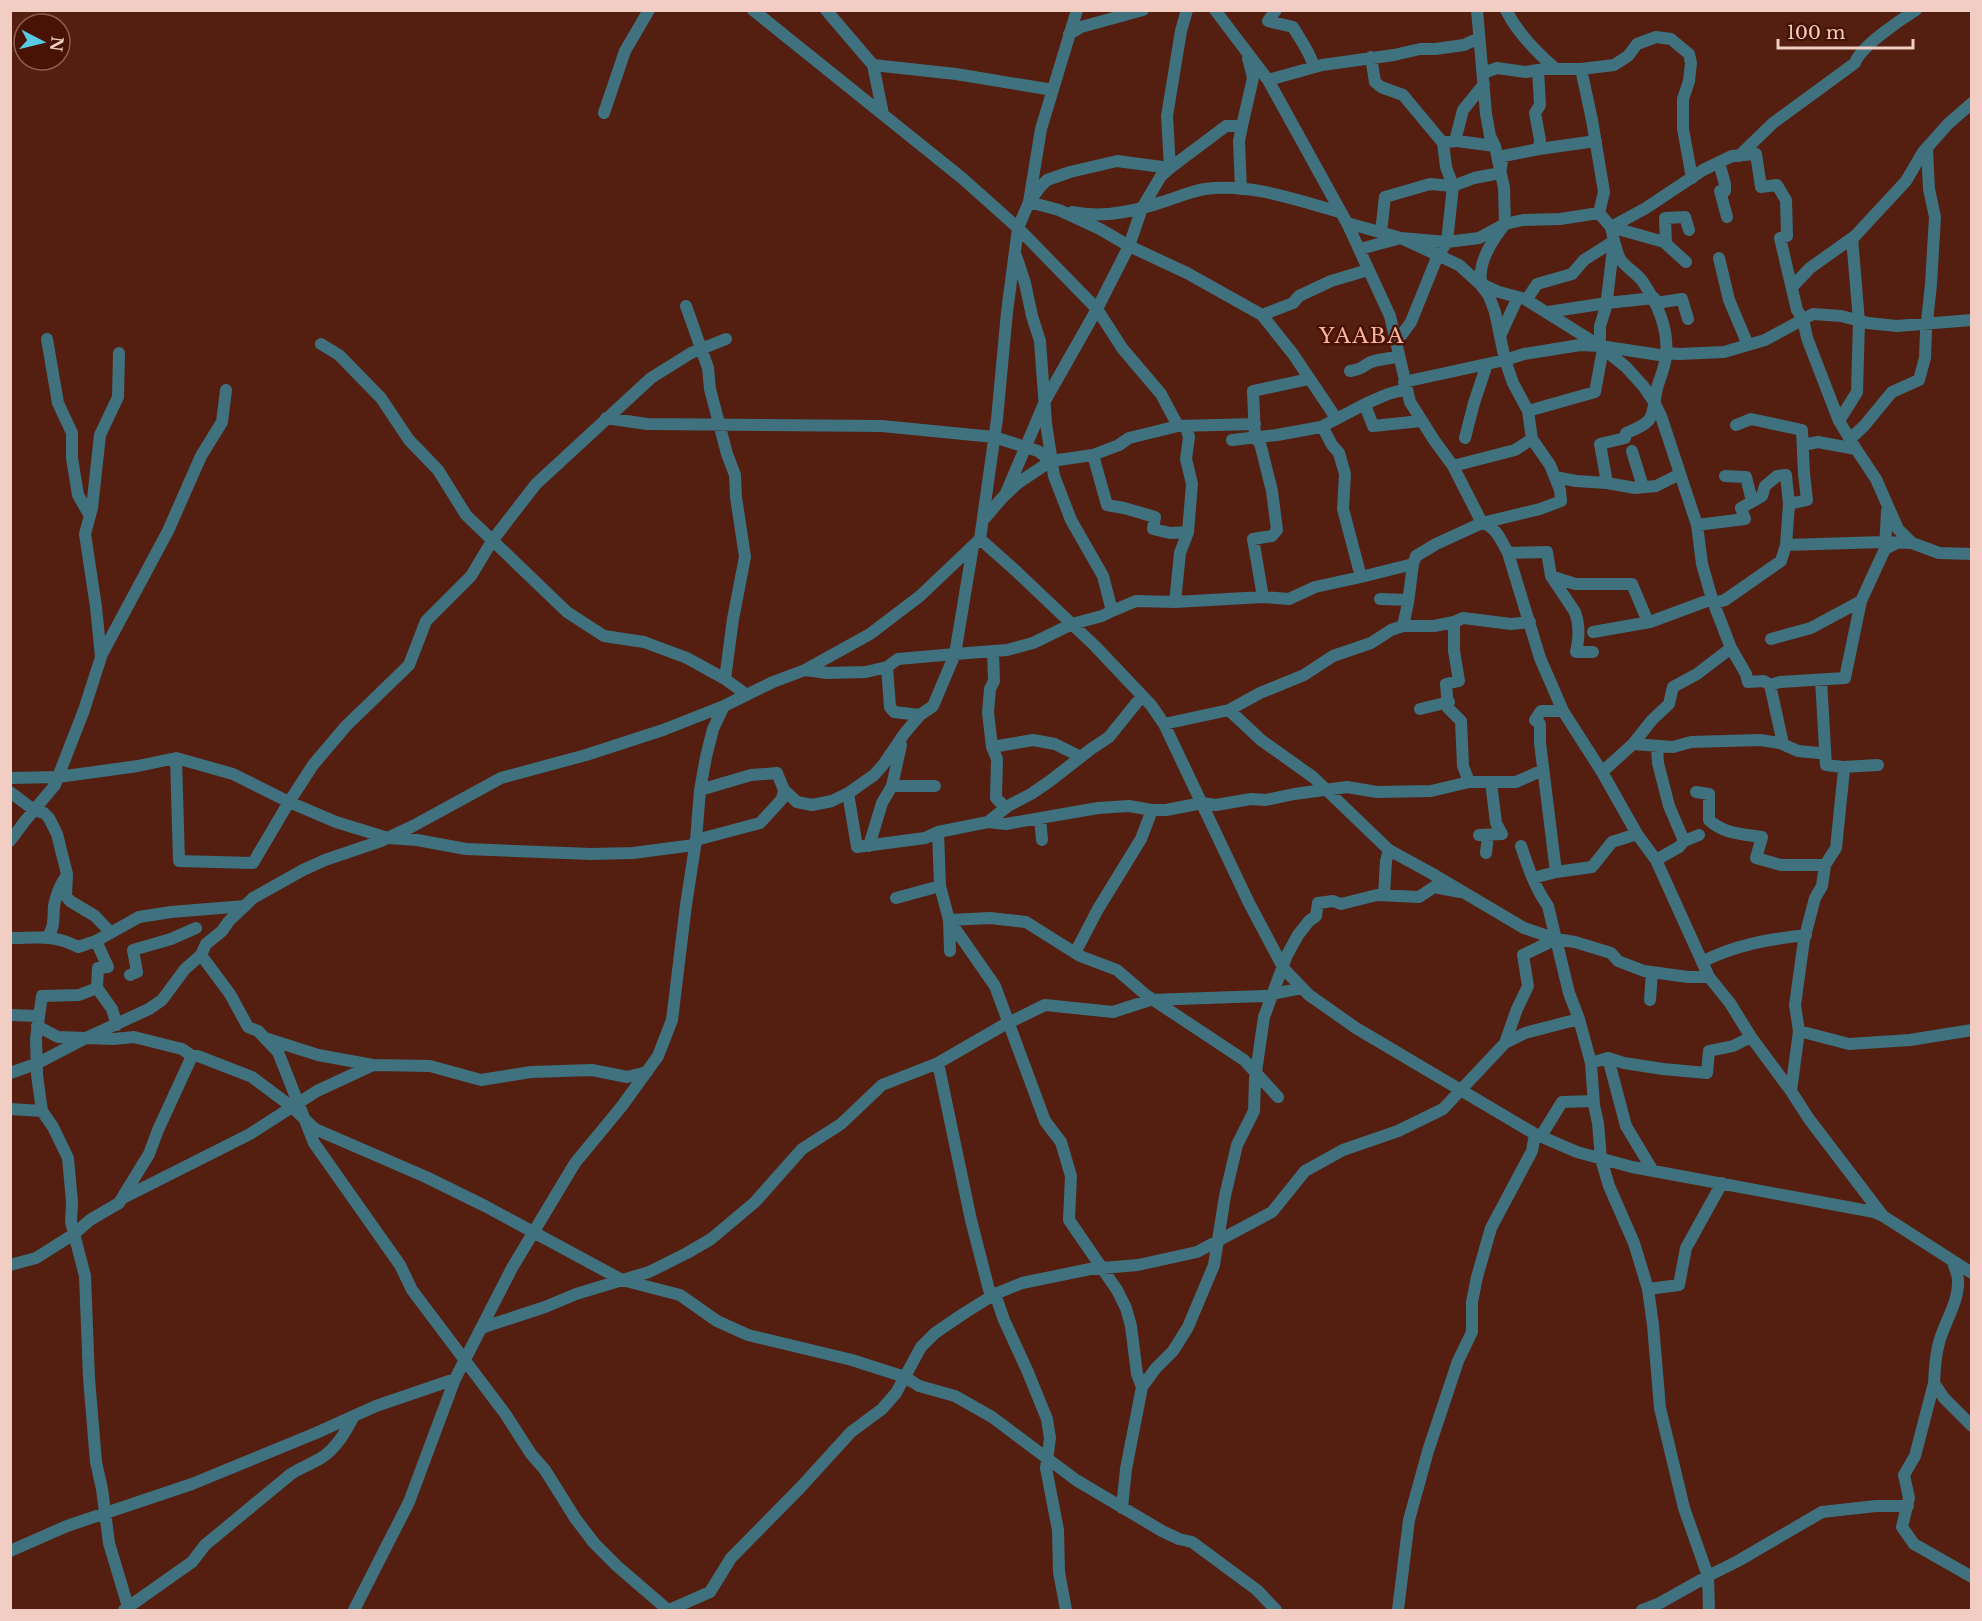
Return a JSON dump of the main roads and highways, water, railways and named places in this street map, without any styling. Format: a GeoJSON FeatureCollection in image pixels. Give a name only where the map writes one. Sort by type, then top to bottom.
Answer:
{"type":"FeatureCollection","features":[{"type":"Feature","properties":{"kind":"district","name":"YAABA"},"geometry":{"type":"Point","coordinates":[1362,336]}}]}
